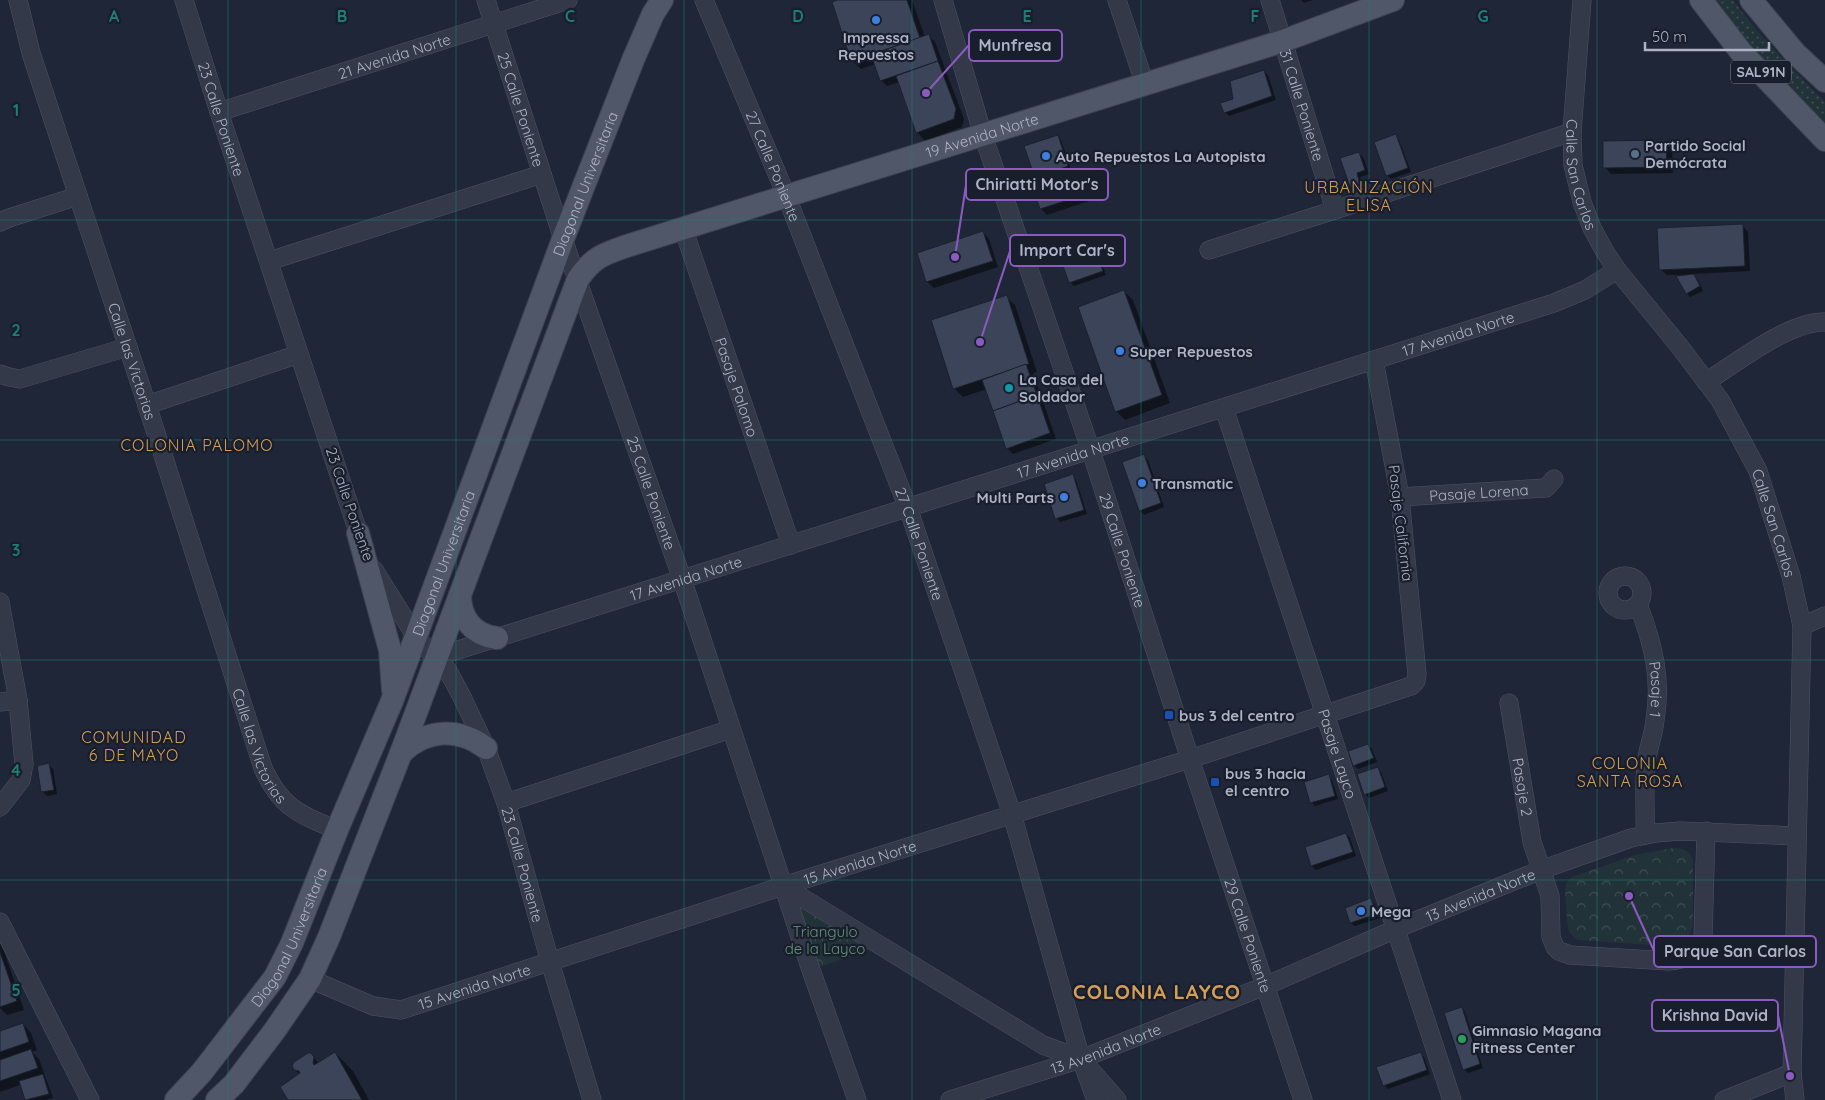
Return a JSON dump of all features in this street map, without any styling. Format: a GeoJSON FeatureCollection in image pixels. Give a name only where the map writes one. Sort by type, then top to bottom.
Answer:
{"type":"FeatureCollection","features":[{"type":"Feature","properties":{"kind":"main road","name":"Diagonal Universitaria"},"geometry":{"type":"LineString","coordinates":[[176,1100],[202,1072],[275,977],[292,943],[337,830],[392,701],[563,239],[633,60],[653,14],[662,0]]}},
{"type":"Feature","properties":{"kind":"main road","name":"19 Avenida Norte"},"geometry":{"type":"LineString","coordinates":[[578,279],[587,265],[601,256],[786,195],[1283,41],[1393,0]]}},
{"type":"Feature","properties":{"kind":"main road","name":"SAL91N"},"geometry":{"type":"LineString","coordinates":[[1701,0],[1741,52],[1825,140]]}},
{"type":"Feature","properties":{"kind":"main road","name":"SAL91N"},"geometry":{"type":"LineString","coordinates":[[1751,0],[1795,53],[1825,81]]}},
{"type":"Feature","properties":{"kind":"main road","name":"Diagonal Universitaria"},"geometry":{"type":"LineString","coordinates":[[217,1100],[234,1084],[275,1030],[310,979],[329,937],[401,753],[578,279]]}},
{"type":"Feature","properties":{"kind":"main road"},"geometry":{"type":"LineString","coordinates":[[358,533],[390,650],[393,681],[392,701]]}},
{"type":"Feature","properties":{"kind":"main road"},"geometry":{"type":"LineString","coordinates":[[460,595],[462,614],[469,625],[479,633],[497,638]]}},
{"type":"Feature","properties":{"kind":"main road"},"geometry":{"type":"LineString","coordinates":[[401,753],[418,740],[437,733],[458,734],[468,737],[486,748]]}},
{"type":"Feature","properties":{"kind":"street","name":"Calle las Victorias"},"geometry":{"type":"LineString","coordinates":[[18,0],[31,53],[266,774],[280,797],[293,810],[337,830]]}},
{"type":"Feature","properties":{"kind":"street","name":"23 Calle Poniente"},"geometry":{"type":"LineString","coordinates":[[184,0],[358,533],[377,576],[416,637],[448,671],[457,686],[486,748],[506,803],[550,962],[592,1100]]}},
{"type":"Feature","properties":{"kind":"street","name":"25 Calle Poniente"},"geometry":{"type":"LineString","coordinates":[[486,0],[563,239],[682,579],[856,1100]]}},
{"type":"Feature","properties":{"kind":"street","name":"21 Avenida Norte"},"geometry":{"type":"LineString","coordinates":[[219,112],[568,0]]}},
{"type":"Feature","properties":{"kind":"street","name":"27 Calle Poniente"},"geometry":{"type":"LineString","coordinates":[[704,0],[786,195],[908,508],[1012,814],[1081,1059],[1096,1100]]}},
{"type":"Feature","properties":{"kind":"street","name":"29 Calle Poniente"},"geometry":{"type":"LineString","coordinates":[[944,0],[983,135],[1091,450],[1190,759],[1303,1100]]}},
{"type":"Feature","properties":{"kind":"street"},"geometry":{"type":"LineString","coordinates":[[1116,0],[1145,85]]}},
{"type":"Feature","properties":{"kind":"street","name":"31 Calle Poniente"},"geometry":{"type":"LineString","coordinates":[[1270,0],[1335,210]]}},
{"type":"Feature","properties":{"kind":"street","name":"Calle San Carlos"},"geometry":{"type":"LineString","coordinates":[[1582,0],[1572,132],[1573,165],[1582,202],[1592,228],[1617,270],[1680,347],[1720,400],[1758,471],[1791,576],[1802,626],[1792,1073],[1795,1100]]}},
{"type":"Feature","properties":{"kind":"street"},"geometry":{"type":"LineString","coordinates":[[1209,250],[1572,132]]}},
{"type":"Feature","properties":{"kind":"street"},"geometry":{"type":"LineString","coordinates":[[269,261],[542,174]]}},
{"type":"Feature","properties":{"kind":"street"},"geometry":{"type":"LineString","coordinates":[[0,222],[78,196]]}},
{"type":"Feature","properties":{"kind":"street","name":"Pasaje Palomo"},"geometry":{"type":"LineString","coordinates":[[683,228],[791,545]]}},
{"type":"Feature","properties":{"kind":"street","name":"17 Avenida Norte"},"geometry":{"type":"LineString","coordinates":[[436,657],[1570,297],[1617,270]]}},
{"type":"Feature","properties":{"kind":"street"},"geometry":{"type":"LineString","coordinates":[[1706,382],[1784,333],[1817,322],[1825,322]]}},
{"type":"Feature","properties":{"kind":"street"},"geometry":{"type":"LineString","coordinates":[[0,374],[9,378],[20,379],[128,347]]}},
{"type":"Feature","properties":{"kind":"street"},"geometry":{"type":"LineString","coordinates":[[147,406],[299,354]]}},
{"type":"Feature","properties":{"kind":"street","name":"Pasaje California"},"geometry":{"type":"LineString","coordinates":[[1374,360],[1400,497],[1417,674],[1416,681],[1411,686]]}},
{"type":"Feature","properties":{"kind":"street","name":"Pasaje Layco"},"geometry":{"type":"LineString","coordinates":[[1224,408],[1452,1100]]}},
{"type":"Feature","properties":{"kind":"street","name":"Pasaje Lorena"},"geometry":{"type":"LineString","coordinates":[[1400,497],[1546,488],[1554,479]]}},
{"type":"Feature","properties":{"kind":"street"},"geometry":{"type":"LineString","coordinates":[[0,602],[18,700],[24,771],[21,780],[0,807]]}},
{"type":"Feature","properties":{"kind":"street","name":"Pasaje 1"},"geometry":{"type":"LineString","coordinates":[[1638,604],[1652,641],[1658,686],[1655,723],[1645,769],[1646,835]]}},
{"type":"Feature","properties":{"kind":"street"},"geometry":{"type":"LineString","coordinates":[[1802,626],[1825,616]]}},
{"type":"Feature","properties":{"kind":"street","name":"15 Avenida Norte"},"geometry":{"type":"LineString","coordinates":[[310,979],[373,1006],[401,1010],[783,886],[1190,759],[1411,686]]}},
{"type":"Feature","properties":{"kind":"street"},"geometry":{"type":"LineString","coordinates":[[0,702],[18,700]]}},
{"type":"Feature","properties":{"kind":"street","name":"Pasaje 2"},"geometry":{"type":"LineString","coordinates":[[1509,703],[1532,842],[1550,896],[1551,938],[1559,951],[1570,955],[1680,960],[1698,949],[1703,938],[1706,831]]}},
{"type":"Feature","properties":{"kind":"street"},"geometry":{"type":"LineString","coordinates":[[506,803],[731,728]]}},
{"type":"Feature","properties":{"kind":"street","name":"13 Avenida Norte"},"geometry":{"type":"LineString","coordinates":[[950,1100],[1081,1059],[1265,986],[1396,929],[1597,849],[1646,835],[1674,831],[1797,836]]}},
{"type":"Feature","properties":{"kind":"street"},"geometry":{"type":"LineString","coordinates":[[783,886],[1043,1045],[1081,1059],[1117,1100]]}},
{"type":"Feature","properties":{"kind":"street"},"geometry":{"type":"LineString","coordinates":[[0,922],[90,1100]]}},
{"type":"Feature","properties":{"kind":"street"},"geometry":{"type":"LineString","coordinates":[[1724,1100],[1792,1073]]}},
{"type":"Feature","properties":{"kind":"green space"},"geometry":{"type":"Polygon","coordinates":[[[1710,0],[1733,0],[1766,40],[1825,102],[1825,126],[1771,74],[1710,0]]]}},
{"type":"Feature","properties":{"kind":"green space"},"geometry":{"type":"Polygon","coordinates":[[[1673,848],[1685,850],[1693,859],[1693,924],[1690,934],[1683,941],[1666,946],[1577,940],[1569,932],[1565,889],[1567,882],[1572,877],[1635,855],[1673,848]]]}},
{"type":"Feature","properties":{"kind":"green space"},"geometry":{"type":"Polygon","coordinates":[[[1653,861],[1681,875],[1675,886],[1647,872],[1653,861]]]}},
{"type":"Feature","properties":{"kind":"green space","name":"Triangulo de la Layco"},"geometry":{"type":"Polygon","coordinates":[[[783,886],[881,946],[811,970],[783,886]]]}},
{"type":"Feature","properties":{"kind":"building","name":"Impressa Repuestos"},"geometry":{"type":"Polygon","coordinates":[[[837,0],[907,0],[920,38],[851,61],[832,2],[837,0]]]}},
{"type":"Feature","properties":{"kind":"building"},"geometry":{"type":"Polygon","coordinates":[[[929,34],[938,61],[880,81],[871,55],[929,34]]]}},
{"type":"Feature","properties":{"kind":"building"},"geometry":{"type":"Polygon","coordinates":[[[938,61],[956,109],[954,119],[916,133],[896,76],[938,61]]]}},
{"type":"Feature","properties":{"kind":"building"},"geometry":{"type":"Polygon","coordinates":[[[1264,70],[1272,96],[1224,113],[1220,103],[1233,99],[1230,81],[1264,70]]]}},
{"type":"Feature","properties":{"kind":"building"},"geometry":{"type":"Polygon","coordinates":[[[1396,134],[1408,168],[1386,176],[1374,142],[1396,134]]]}},
{"type":"Feature","properties":{"kind":"building","name":"Auto Repuestos La Autopista"},"geometry":{"type":"Polygon","coordinates":[[[1058,135],[1068,166],[1035,178],[1024,146],[1058,135]]]}},
{"type":"Feature","properties":{"kind":"building","name":"Partido Social Demócrata"},"geometry":{"type":"Polygon","coordinates":[[[1666,140],[1667,167],[1603,168],[1603,141],[1666,140]]]}},
{"type":"Feature","properties":{"kind":"building"},"geometry":{"type":"Polygon","coordinates":[[[1359,152],[1365,170],[1357,173],[1360,184],[1350,187],[1340,158],[1359,152]]]}},
{"type":"Feature","properties":{"kind":"building"},"geometry":{"type":"Polygon","coordinates":[[[1088,168],[1096,191],[1040,209],[1032,187],[1088,168]]]}},
{"type":"Feature","properties":{"kind":"building"},"geometry":{"type":"Polygon","coordinates":[[[1743,224],[1745,266],[1659,270],[1657,228],[1743,224]]]}},
{"type":"Feature","properties":{"kind":"building"},"geometry":{"type":"Polygon","coordinates":[[[983,231],[993,261],[926,282],[917,253],[983,231]]]}},
{"type":"Feature","properties":{"kind":"building"},"geometry":{"type":"Polygon","coordinates":[[[1095,248],[1103,271],[1069,283],[1061,260],[1095,248]]]}},
{"type":"Feature","properties":{"kind":"building"},"geometry":{"type":"Polygon","coordinates":[[[1694,274],[1700,286],[1686,294],[1676,276],[1694,274]]]}},
{"type":"Feature","properties":{"kind":"building","name":"Super Repuestos"},"geometry":{"type":"Polygon","coordinates":[[[1124,290],[1162,395],[1115,412],[1078,307],[1124,290]]]}},
{"type":"Feature","properties":{"kind":"building"},"geometry":{"type":"Polygon","coordinates":[[[1007,295],[1029,364],[953,389],[931,320],[1007,295]]]}},
{"type":"Feature","properties":{"kind":"building","name":"La Casa del Soldador"},"geometry":{"type":"Polygon","coordinates":[[[1026,364],[1037,395],[993,411],[982,380],[1026,364]]]}},
{"type":"Feature","properties":{"kind":"building"},"geometry":{"type":"Polygon","coordinates":[[[1037,395],[1050,433],[1006,449],[993,411],[1037,395]]]}},
{"type":"Feature","properties":{"kind":"building","name":"Transmatic"},"geometry":{"type":"Polygon","coordinates":[[[1144,454],[1161,503],[1139,511],[1122,462],[1144,454]]]}},
{"type":"Feature","properties":{"kind":"building","name":"Multi Parts"},"geometry":{"type":"Polygon","coordinates":[[[1073,474],[1084,510],[1055,519],[1044,484],[1073,474]]]}},
{"type":"Feature","properties":{"kind":"building"},"geometry":{"type":"Polygon","coordinates":[[[1368,744],[1374,758],[1353,766],[1348,751],[1368,744]]]}},
{"type":"Feature","properties":{"kind":"building"},"geometry":{"type":"Polygon","coordinates":[[[49,763],[54,790],[41,792],[37,766],[49,763]]]}},
{"type":"Feature","properties":{"kind":"building"},"geometry":{"type":"Polygon","coordinates":[[[1378,767],[1385,787],[1364,795],[1357,774],[1378,767]]]}},
{"type":"Feature","properties":{"kind":"building"},"geometry":{"type":"Polygon","coordinates":[[[1329,774],[1335,796],[1310,803],[1304,782],[1329,774]]]}},
{"type":"Feature","properties":{"kind":"building"},"geometry":{"type":"Polygon","coordinates":[[[1346,833],[1353,852],[1311,866],[1305,847],[1346,833]]]}},
{"type":"Feature","properties":{"kind":"building","name":"Mega"},"geometry":{"type":"Polygon","coordinates":[[[1371,898],[1377,914],[1350,923],[1345,908],[1371,898]]]}},
{"type":"Feature","properties":{"kind":"building"},"geometry":{"type":"Polygon","coordinates":[[[0,952],[17,1001],[0,1007],[0,952]]]}},
{"type":"Feature","properties":{"kind":"building","name":"Gimnasio Magana Fitness Center"},"geometry":{"type":"Polygon","coordinates":[[[1462,1007],[1480,1064],[1463,1070],[1444,1013],[1462,1007]]]}},
{"type":"Feature","properties":{"kind":"building"},"geometry":{"type":"Polygon","coordinates":[[[23,1023],[29,1042],[0,1052],[0,1031],[23,1023]]]}},
{"type":"Feature","properties":{"kind":"building"},"geometry":{"type":"Polygon","coordinates":[[[31,1049],[38,1068],[0,1081],[0,1060],[31,1049]]]}},
{"type":"Feature","properties":{"kind":"building"},"geometry":{"type":"Polygon","coordinates":[[[335,1052],[362,1100],[288,1100],[280,1087],[300,1073],[294,1070],[292,1066],[294,1062],[311,1053],[314,1057],[314,1065],[335,1052]]]}},
{"type":"Feature","properties":{"kind":"building"},"geometry":{"type":"Polygon","coordinates":[[[1421,1052],[1427,1070],[1383,1086],[1376,1067],[1421,1052]]]}},
{"type":"Feature","properties":{"kind":"building"},"geometry":{"type":"Polygon","coordinates":[[[43,1074],[49,1094],[25,1100],[19,1081],[43,1074]]]}},
{"type":"Feature","properties":{"kind":"place","name":"Impressa Repuestos"},"geometry":{"type":"Point","coordinates":[876,20]}},
{"type":"Feature","properties":{"kind":"place","name":"Munfresa"},"geometry":{"type":"Point","coordinates":[926,93]}},
{"type":"Feature","properties":{"kind":"place","name":"Partido Social Demócrata"},"geometry":{"type":"Point","coordinates":[1635,154]}},
{"type":"Feature","properties":{"kind":"place","name":"Auto Repuestos La Autopista"},"geometry":{"type":"Point","coordinates":[1046,156]}},
{"type":"Feature","properties":{"kind":"place","name":"Chiriatti Motor's"},"geometry":{"type":"Point","coordinates":[955,257]}},
{"type":"Feature","properties":{"kind":"place","name":"Import Car's"},"geometry":{"type":"Point","coordinates":[980,342]}},
{"type":"Feature","properties":{"kind":"place","name":"Super Repuestos"},"geometry":{"type":"Point","coordinates":[1120,351]}},
{"type":"Feature","properties":{"kind":"place","name":"La Casa del Soldador"},"geometry":{"type":"Point","coordinates":[1009,388]}},
{"type":"Feature","properties":{"kind":"place","name":"Transmatic"},"geometry":{"type":"Point","coordinates":[1142,483]}},
{"type":"Feature","properties":{"kind":"place","name":"Multi Parts"},"geometry":{"type":"Point","coordinates":[1064,497]}},
{"type":"Feature","properties":{"kind":"place","name":"bus 3 del centro"},"geometry":{"type":"Point","coordinates":[1169,715]}},
{"type":"Feature","properties":{"kind":"place","name":"bus 3 hacia el centro"},"geometry":{"type":"Point","coordinates":[1215,782]}},
{"type":"Feature","properties":{"kind":"place","name":"Parque San Carlos"},"geometry":{"type":"Point","coordinates":[1629,896]}},
{"type":"Feature","properties":{"kind":"place","name":"Mega"},"geometry":{"type":"Point","coordinates":[1361,911]}},
{"type":"Feature","properties":{"kind":"place","name":"Gimnasio Magana Fitness Center"},"geometry":{"type":"Point","coordinates":[1462,1039]}},
{"type":"Feature","properties":{"kind":"place","name":"Krishna David"},"geometry":{"type":"Point","coordinates":[1790,1076]}},
{"type":"Feature","properties":{"kind":"district","name":"URBANIZACIÓN ELISA"},"geometry":{"type":"Point","coordinates":[1369,196]}},
{"type":"Feature","properties":{"kind":"district","name":"COLONIA PALOMO"},"geometry":{"type":"Point","coordinates":[197,445]}},
{"type":"Feature","properties":{"kind":"district","name":"COMUNIDAD 6 DE MAYO"},"geometry":{"type":"Point","coordinates":[134,746]}},
{"type":"Feature","properties":{"kind":"district","name":"COLONIA SANTA ROSA"},"geometry":{"type":"Point","coordinates":[1630,772]}},
{"type":"Feature","properties":{"kind":"district","name":"COLONIA LAYCO"},"geometry":{"type":"Point","coordinates":[1157,991]}}]}
